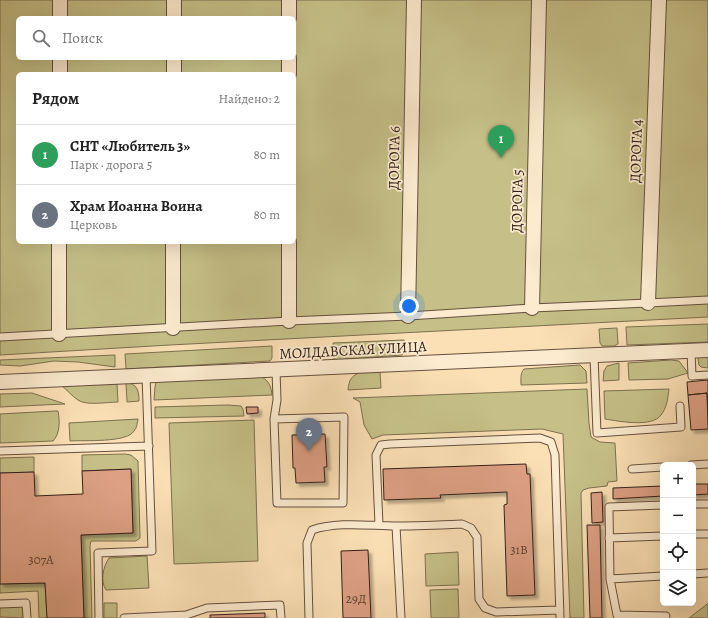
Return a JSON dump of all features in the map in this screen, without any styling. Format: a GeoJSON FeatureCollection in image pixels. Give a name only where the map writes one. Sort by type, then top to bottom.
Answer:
{"type":"FeatureCollection","features":[{"type":"Feature","properties":{"kind":"street"},"geometry":{"type":"LineString","coordinates":[[60,0],[60,16]]}},
{"type":"Feature","properties":{"kind":"street"},"geometry":{"type":"LineString","coordinates":[[174,0],[174,16]]}},
{"type":"Feature","properties":{"kind":"street"},"geometry":{"type":"LineString","coordinates":[[289,0],[289,16]]}},
{"type":"Feature","properties":{"kind":"street","name":"ДОРОГА 6"},"geometry":{"type":"LineString","coordinates":[[408,316],[414,0]]}},
{"type":"Feature","properties":{"kind":"street","name":"ДОРОГА 5"},"geometry":{"type":"LineString","coordinates":[[532,308],[539,0]]}},
{"type":"Feature","properties":{"kind":"street","name":"ДОРОГА 4"},"geometry":{"type":"LineString","coordinates":[[648,303],[659,0]]}},
{"type":"Feature","properties":{"kind":"street"},"geometry":{"type":"LineString","coordinates":[[60,60],[60,72]]}},
{"type":"Feature","properties":{"kind":"street"},"geometry":{"type":"LineString","coordinates":[[174,60],[174,72]]}},
{"type":"Feature","properties":{"kind":"street"},"geometry":{"type":"LineString","coordinates":[[289,60],[289,72]]}},
{"type":"Feature","properties":{"kind":"street"},"geometry":{"type":"LineString","coordinates":[[59,244],[59,334]]}},
{"type":"Feature","properties":{"kind":"street"},"geometry":{"type":"LineString","coordinates":[[173,244],[173,328]]}},
{"type":"Feature","properties":{"kind":"street"},"geometry":{"type":"LineString","coordinates":[[289,244],[289,321]]}},
{"type":"Feature","properties":{"kind":"street","name":"МОЛДАВСКАЯ УЛИЦА"},"geometry":{"type":"LineString","coordinates":[[0,382],[708,350]]}},
{"type":"Feature","properties":{"kind":"lane"},"geometry":{"type":"LineString","coordinates":[[0,337],[708,300]]}},
{"type":"Feature","properties":{"kind":"lane"},"geometry":{"type":"LineString","coordinates":[[691,351],[692,376],[708,375]]}},
{"type":"Feature","properties":{"kind":"lane"},"geometry":{"type":"LineString","coordinates":[[594,356],[597,433],[681,427],[680,406]]}},
{"type":"Feature","properties":{"kind":"lane"},"geometry":{"type":"LineString","coordinates":[[274,419],[344,417],[343,503],[277,503],[274,419],[277,400],[276,370]]}},
{"type":"Feature","properties":{"kind":"lane"},"geometry":{"type":"LineString","coordinates":[[99,618],[98,553],[152,551],[146,375]]}},
{"type":"Feature","properties":{"kind":"lane"},"geometry":{"type":"LineString","coordinates":[[379,524],[376,455],[381,445],[540,438],[551,442],[555,455],[560,618]]}},
{"type":"Feature","properties":{"kind":"lane"},"geometry":{"type":"LineString","coordinates":[[0,451],[149,446]]}},
{"type":"Feature","properties":{"kind":"lane"},"geometry":{"type":"LineString","coordinates":[[696,465],[708,464]]}},
{"type":"Feature","properties":{"kind":"lane"},"geometry":{"type":"LineString","coordinates":[[632,468],[660,467]]}},
{"type":"Feature","properties":{"kind":"lane"},"geometry":{"type":"LineString","coordinates":[[696,504],[708,504]]}},
{"type":"Feature","properties":{"kind":"lane"},"geometry":{"type":"LineString","coordinates":[[660,505],[609,507],[610,579],[616,616],[666,616]]}},
{"type":"Feature","properties":{"kind":"lane"},"geometry":{"type":"LineString","coordinates":[[309,618],[307,543],[312,530],[325,526],[379,524],[396,526],[462,524],[471,528],[477,537],[480,599],[485,608],[496,612],[560,610]]}},
{"type":"Feature","properties":{"kind":"lane"},"geometry":{"type":"LineString","coordinates":[[396,526],[401,618]]}},
{"type":"Feature","properties":{"kind":"lane"},"geometry":{"type":"LineString","coordinates":[[696,534],[708,534]]}},
{"type":"Feature","properties":{"kind":"lane"},"geometry":{"type":"LineString","coordinates":[[609,538],[660,536]]}},
{"type":"Feature","properties":{"kind":"lane"},"geometry":{"type":"LineString","coordinates":[[696,574],[708,573]]}},
{"type":"Feature","properties":{"kind":"lane"},"geometry":{"type":"LineString","coordinates":[[610,579],[660,576]]}},
{"type":"Feature","properties":{"kind":"lane"},"geometry":{"type":"LineString","coordinates":[[0,604],[26,603],[27,618]]}},
{"type":"Feature","properties":{"kind":"lane"},"geometry":{"type":"LineString","coordinates":[[124,618],[186,615],[207,608],[280,605],[281,618]]}},
{"type":"Feature","properties":{"kind":"shaded area"},"geometry":{"type":"Polygon","coordinates":[[[0,0],[708,0],[708,317],[0,355],[0,0]]]}},
{"type":"Feature","properties":{"kind":"shaded area"},"geometry":{"type":"Polygon","coordinates":[[[708,324],[708,342],[627,345],[626,327],[708,324]]]}},
{"type":"Feature","properties":{"kind":"shaded area"},"geometry":{"type":"Polygon","coordinates":[[[617,328],[618,344],[614,346],[602,346],[600,343],[599,329],[617,328]]]}},
{"type":"Feature","properties":{"kind":"shaded area"},"geometry":{"type":"Polygon","coordinates":[[[404,340],[405,352],[402,355],[334,360],[333,343],[404,340]]]}},
{"type":"Feature","properties":{"kind":"shaded area"},"geometry":{"type":"Polygon","coordinates":[[[272,346],[272,358],[270,361],[126,369],[125,354],[272,346]]]}},
{"type":"Feature","properties":{"kind":"shaded area"},"geometry":{"type":"Polygon","coordinates":[[[115,355],[115,367],[78,362],[54,361],[20,366],[0,365],[0,360],[115,355]]]}},
{"type":"Feature","properties":{"kind":"shaded area"},"geometry":{"type":"Polygon","coordinates":[[[708,356],[708,368],[701,367],[698,359],[700,357],[708,356]]]}},
{"type":"Feature","properties":{"kind":"shaded area"},"geometry":{"type":"Polygon","coordinates":[[[671,360],[679,361],[688,373],[668,379],[629,380],[628,363],[671,360]]]}},
{"type":"Feature","properties":{"kind":"shaded area"},"geometry":{"type":"Polygon","coordinates":[[[619,363],[619,380],[603,381],[604,371],[607,366],[619,363]]]}},
{"type":"Feature","properties":{"kind":"shaded area"},"geometry":{"type":"Polygon","coordinates":[[[580,365],[586,371],[587,383],[521,385],[521,375],[524,369],[580,365]]]}},
{"type":"Feature","properties":{"kind":"shaded area"},"geometry":{"type":"Polygon","coordinates":[[[361,372],[380,372],[381,388],[348,390],[351,379],[361,372]]]}},
{"type":"Feature","properties":{"kind":"shaded area"},"geometry":{"type":"Polygon","coordinates":[[[262,377],[270,385],[272,395],[154,400],[156,382],[161,380],[262,377]]]}},
{"type":"Feature","properties":{"kind":"shaded area"},"geometry":{"type":"Polygon","coordinates":[[[126,383],[133,384],[137,388],[139,401],[127,402],[126,383]]]}},
{"type":"Feature","properties":{"kind":"shaded area"},"geometry":{"type":"Polygon","coordinates":[[[117,384],[118,402],[97,403],[86,403],[78,400],[61,385],[117,384]]]}},
{"type":"Feature","properties":{"kind":"shaded area"},"geometry":{"type":"Polygon","coordinates":[[[587,389],[591,437],[600,442],[615,443],[617,481],[608,482],[607,486],[583,490],[581,493],[584,618],[570,618],[563,434],[542,429],[383,435],[372,439],[364,425],[360,402],[353,398],[587,389]]]}},
{"type":"Feature","properties":{"kind":"shaded area"},"geometry":{"type":"Polygon","coordinates":[[[669,389],[665,409],[657,419],[643,423],[634,423],[605,419],[604,391],[669,389]]]}},
{"type":"Feature","properties":{"kind":"shaded area"},"geometry":{"type":"Polygon","coordinates":[[[32,393],[65,404],[0,407],[0,394],[32,393]]]}},
{"type":"Feature","properties":{"kind":"shaded area"},"geometry":{"type":"Polygon","coordinates":[[[241,406],[244,416],[155,418],[155,407],[241,406]]]}},
{"type":"Feature","properties":{"kind":"shaded area"},"geometry":{"type":"Polygon","coordinates":[[[58,411],[59,427],[57,435],[53,441],[0,443],[0,414],[58,411]]]}},
{"type":"Feature","properties":{"kind":"shaded area"},"geometry":{"type":"Polygon","coordinates":[[[138,419],[135,430],[130,435],[105,440],[70,441],[69,423],[138,419]]]}},
{"type":"Feature","properties":{"kind":"shaded area"},"geometry":{"type":"Polygon","coordinates":[[[254,420],[258,561],[174,564],[169,423],[254,420]]]}},
{"type":"Feature","properties":{"kind":"shaded area"},"geometry":{"type":"Polygon","coordinates":[[[82,455],[131,455],[138,461],[140,538],[136,541],[91,541],[92,618],[84,618],[81,535],[133,533],[131,469],[82,471],[82,455]]]}},
{"type":"Feature","properties":{"kind":"shaded area"},"geometry":{"type":"Polygon","coordinates":[[[34,457],[34,472],[0,473],[0,458],[34,457]]]}},
{"type":"Feature","properties":{"kind":"shaded area"},"geometry":{"type":"Polygon","coordinates":[[[458,552],[459,585],[426,586],[425,554],[458,552]]]}},
{"type":"Feature","properties":{"kind":"shaded area"},"geometry":{"type":"Polygon","coordinates":[[[147,556],[149,588],[106,590],[103,582],[103,574],[109,558],[147,556]]]}},
{"type":"Feature","properties":{"kind":"shaded area"},"geometry":{"type":"Polygon","coordinates":[[[45,583],[47,618],[39,618],[38,591],[0,593],[0,584],[45,583]]]}},
{"type":"Feature","properties":{"kind":"shaded area"},"geometry":{"type":"Polygon","coordinates":[[[458,589],[459,618],[431,618],[430,590],[458,589]]]}},
{"type":"Feature","properties":{"kind":"shaded area"},"geometry":{"type":"Polygon","coordinates":[[[104,603],[117,603],[117,618],[104,618],[104,603]]]}},
{"type":"Feature","properties":{"kind":"shaded area"},"geometry":{"type":"Polygon","coordinates":[[[708,603],[708,618],[689,618],[706,605],[708,603]]]}},
{"type":"Feature","properties":{"kind":"shaded area"},"geometry":{"type":"Polygon","coordinates":[[[23,606],[24,618],[0,617],[0,607],[23,606]]]}},
{"type":"Feature","properties":{"kind":"building"},"geometry":{"type":"Polygon","coordinates":[[[708,380],[708,409],[707,393],[688,395],[687,382],[708,380]]]}},
{"type":"Feature","properties":{"kind":"building"},"geometry":{"type":"Polygon","coordinates":[[[707,393],[708,429],[691,430],[688,395],[707,393]]]}},
{"type":"Feature","properties":{"kind":"building"},"geometry":{"type":"Polygon","coordinates":[[[246,407],[258,407],[258,413],[247,414],[246,407]]]}},
{"type":"Feature","properties":{"kind":"building"},"geometry":{"type":"Polygon","coordinates":[[[325,434],[327,467],[324,467],[325,482],[296,483],[295,468],[293,468],[292,435],[325,434]]]}},
{"type":"Feature","properties":{"kind":"building"},"geometry":{"type":"Polygon","coordinates":[[[526,464],[527,474],[530,474],[535,595],[507,596],[504,505],[507,504],[507,492],[440,495],[441,498],[384,500],[383,469],[526,464]]]}},
{"type":"Feature","properties":{"kind":"building"},"geometry":{"type":"Polygon","coordinates":[[[131,469],[133,533],[81,535],[84,618],[47,618],[45,583],[0,584],[0,473],[34,472],[35,496],[83,494],[82,471],[131,469]]]}},
{"type":"Feature","properties":{"kind":"building"},"geometry":{"type":"Polygon","coordinates":[[[696,484],[708,484],[708,494],[696,495],[696,484]]]}},
{"type":"Feature","properties":{"kind":"building"},"geometry":{"type":"Polygon","coordinates":[[[660,486],[660,496],[613,499],[613,488],[660,486]]]}},
{"type":"Feature","properties":{"kind":"building"},"geometry":{"type":"Polygon","coordinates":[[[602,492],[603,522],[592,523],[591,493],[602,492]]]}},
{"type":"Feature","properties":{"kind":"building"},"geometry":{"type":"Polygon","coordinates":[[[587,525],[600,525],[602,618],[590,618],[587,525]]]}},
{"type":"Feature","properties":{"kind":"building"},"geometry":{"type":"Polygon","coordinates":[[[368,550],[371,618],[343,618],[341,551],[368,550]]]}},
{"type":"Feature","properties":{"kind":"building"},"geometry":{"type":"Polygon","coordinates":[[[265,613],[265,618],[210,618],[210,615],[265,613]]]}},
{"type":"Feature","properties":{"kind":"place","name":"СНТ «Любитель 3»"},"geometry":{"type":"Point","coordinates":[501,158]}},
{"type":"Feature","properties":{"kind":"place","name":"Храм Иоанна Воина"},"geometry":{"type":"Point","coordinates":[309,451]}}]}
